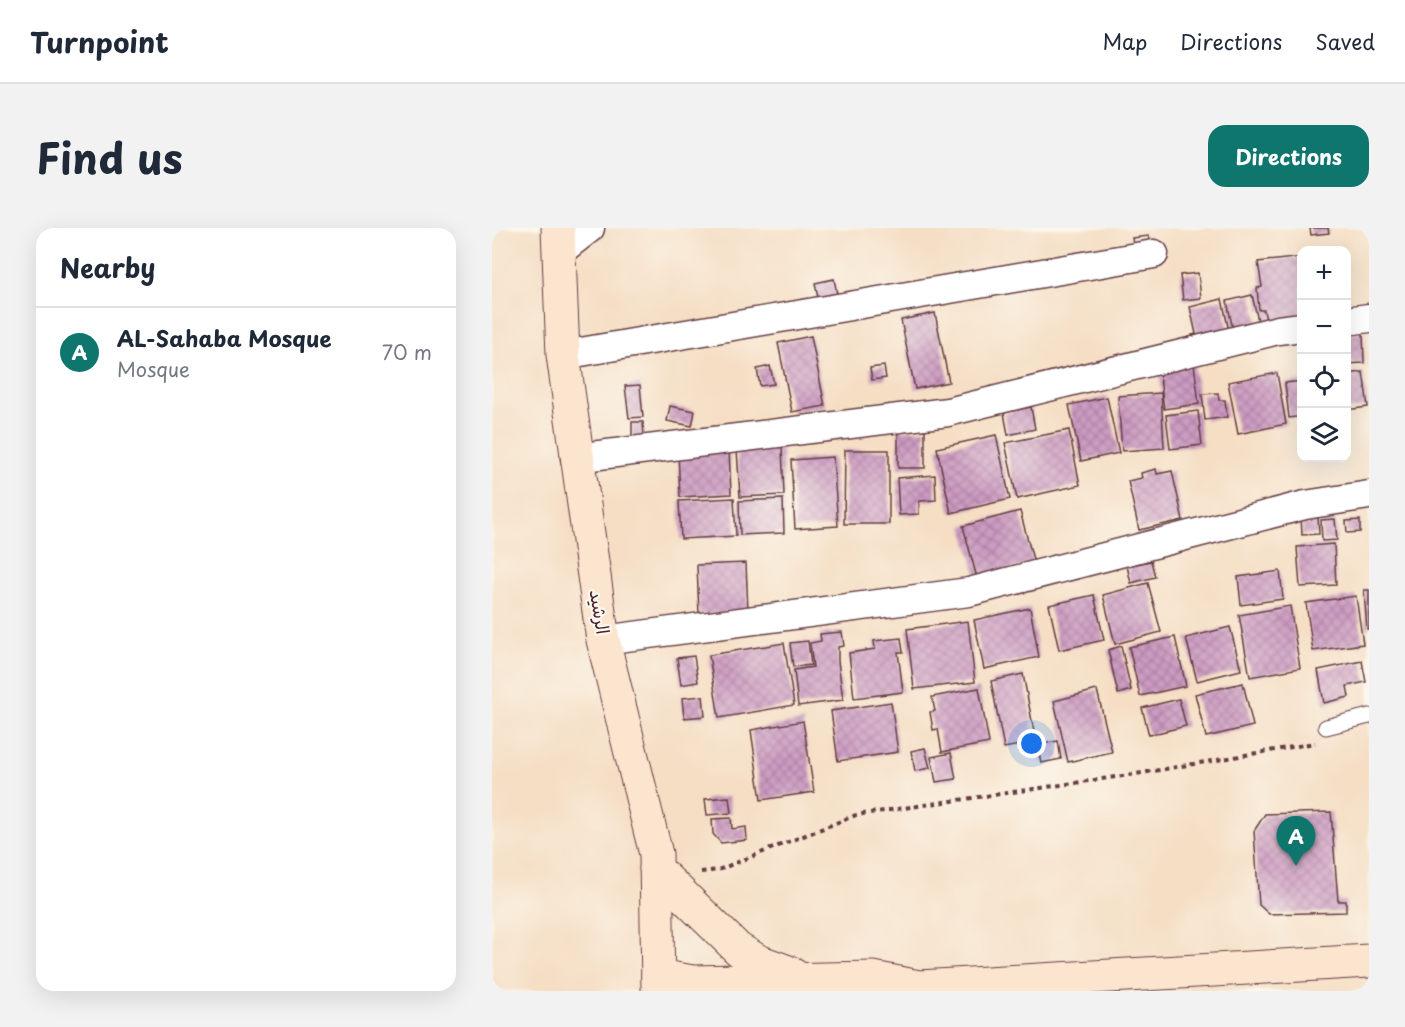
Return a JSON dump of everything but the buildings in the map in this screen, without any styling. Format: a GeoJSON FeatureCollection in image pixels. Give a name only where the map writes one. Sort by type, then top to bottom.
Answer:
{"type":"FeatureCollection","features":[{"type":"Feature","properties":{"kind":"street"},"geometry":{"type":"LineString","coordinates":[[558,240],[590,228]]}},
{"type":"Feature","properties":{"kind":"street","name":"الرشيد"},"geometry":{"type":"LineString","coordinates":[[558,240],[563,355],[575,458],[603,639],[656,861],[658,983]]}},
{"type":"Feature","properties":{"kind":"street"},"geometry":{"type":"LineString","coordinates":[[563,355],[1154,254]]}},
{"type":"Feature","properties":{"kind":"street"},"geometry":{"type":"LineString","coordinates":[[1351,320],[1369,318]]}},
{"type":"Feature","properties":{"kind":"street"},"geometry":{"type":"LineString","coordinates":[[575,458],[948,412],[1278,330],[1297,328]]}},
{"type":"Feature","properties":{"kind":"street"},"geometry":{"type":"LineString","coordinates":[[603,639],[969,592],[1305,505],[1369,495]]}},
{"type":"Feature","properties":{"kind":"street"},"geometry":{"type":"LineString","coordinates":[[656,861],[738,949],[758,961],[804,978]]}},
{"type":"Feature","properties":{"kind":"street"},"geometry":{"type":"LineString","coordinates":[[658,983],[873,978],[904,989],[1369,961]]}},
{"type":"Feature","properties":{"kind":"lane"},"geometry":{"type":"LineString","coordinates":[[1326,726],[1369,717]]}},
{"type":"Feature","properties":{"kind":"path"},"geometry":{"type":"LineString","coordinates":[[656,861],[695,873],[718,870],[856,815],[1136,774],[1315,744],[1326,726]]}},
{"type":"Feature","properties":{"kind":"place","name":"AL-Sahaba Mosque"},"geometry":{"type":"Point","coordinates":[1296,866]}}]}
